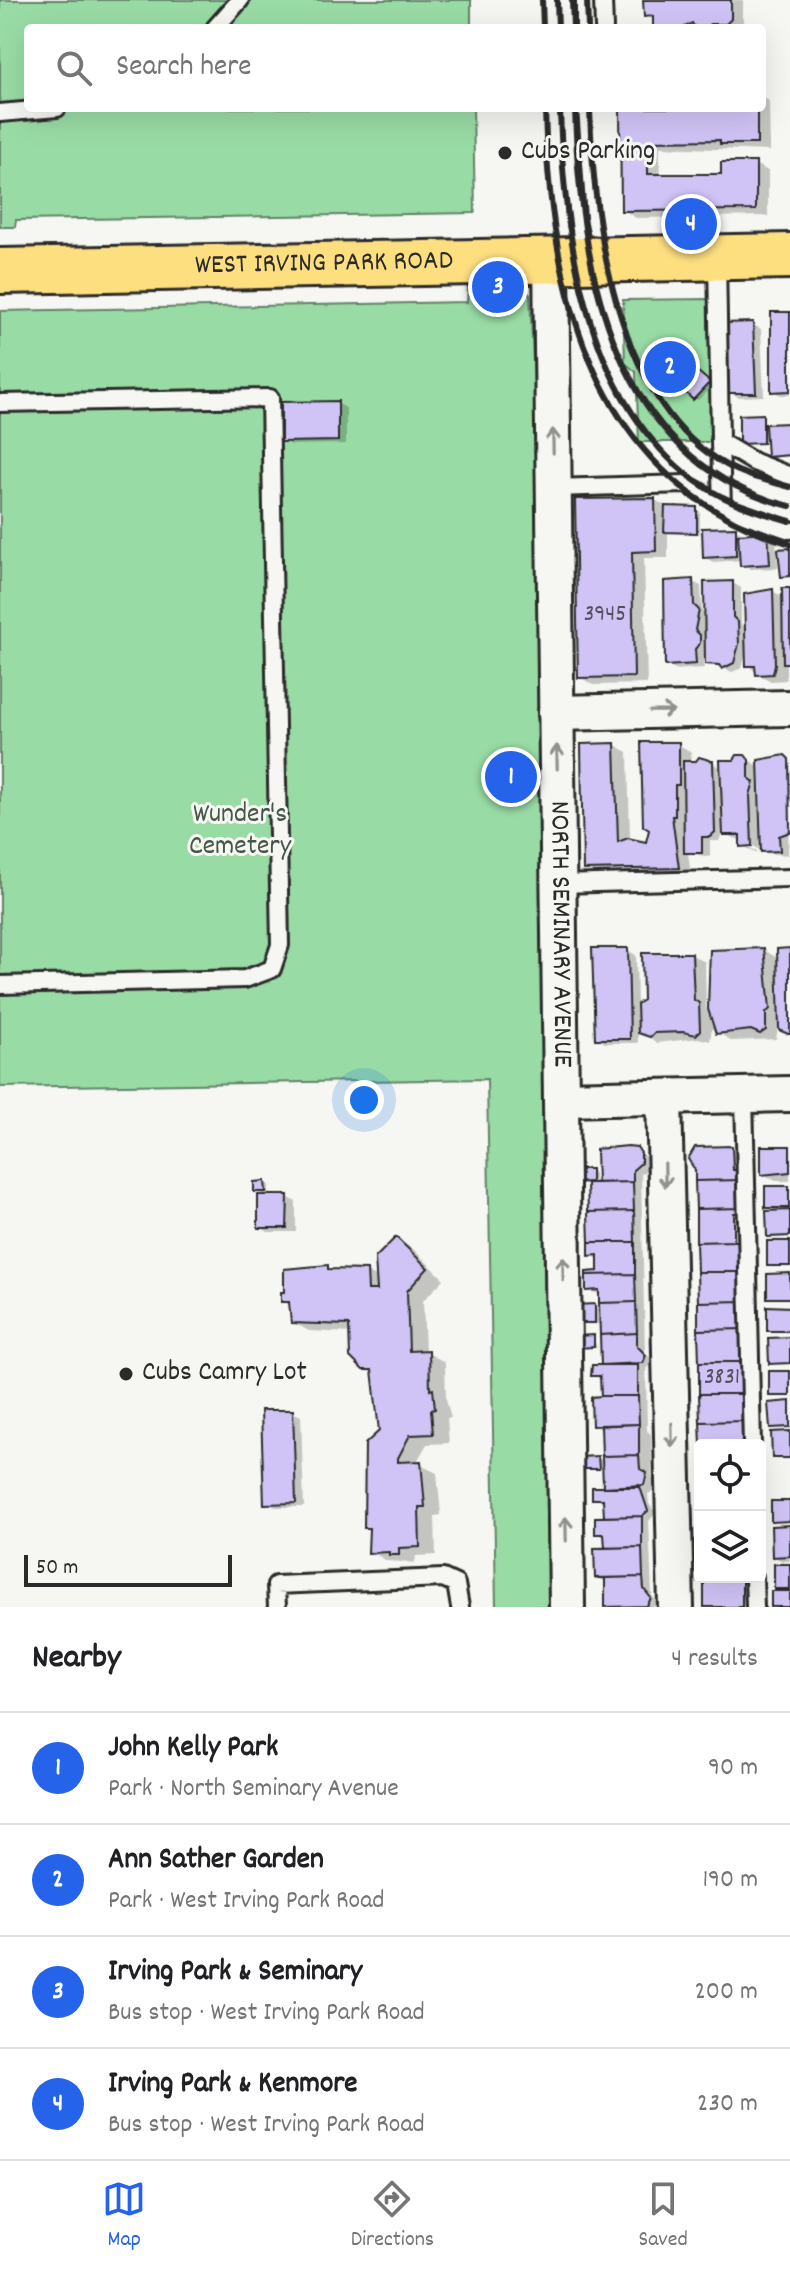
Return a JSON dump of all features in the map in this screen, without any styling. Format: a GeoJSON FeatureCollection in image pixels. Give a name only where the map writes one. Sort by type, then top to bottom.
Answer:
{"type":"FeatureCollection","features":[{"type":"Feature","properties":{"kind":"main road","name":"WEST IRVING PARK ROAD"},"geometry":{"type":"LineString","coordinates":[[0,271],[790,256]]}},
{"type":"Feature","properties":{"kind":"street","name":"NORTH SEMINARY AVENUE"},"geometry":{"type":"LineString","coordinates":[[567,260],[553,488],[567,1607]]}},
{"type":"Feature","properties":{"kind":"street"},"geometry":{"type":"LineString","coordinates":[[556,713],[790,708]]}},
{"type":"Feature","properties":{"kind":"street"},"geometry":{"type":"LineString","coordinates":[[561,1099],[790,1094]]}},
{"type":"Feature","properties":{"kind":"street"},"geometry":{"type":"LineString","coordinates":[[664,1097],[676,1607]]}},
{"type":"Feature","properties":{"kind":"lane"},"geometry":{"type":"LineString","coordinates":[[219,24],[240,0]]}},
{"type":"Feature","properties":{"kind":"lane"},"geometry":{"type":"LineString","coordinates":[[566,0],[566,24]]}},
{"type":"Feature","properties":{"kind":"lane"},"geometry":{"type":"LineString","coordinates":[[603,0],[604,24]]}},
{"type":"Feature","properties":{"kind":"lane"},"geometry":{"type":"LineString","coordinates":[[0,113],[24,111]]}},
{"type":"Feature","properties":{"kind":"lane"},"geometry":{"type":"LineString","coordinates":[[567,260],[576,219],[568,112]]}},
{"type":"Feature","properties":{"kind":"lane"},"geometry":{"type":"LineString","coordinates":[[717,257],[722,505]]}},
{"type":"Feature","properties":{"kind":"lane"},"geometry":{"type":"LineString","coordinates":[[0,403],[270,398],[280,945],[272,969],[245,979],[0,985]]}},
{"type":"Feature","properties":{"kind":"lane"},"geometry":{"type":"LineString","coordinates":[[720,442],[754,462],[790,476]]}},
{"type":"Feature","properties":{"kind":"lane"},"geometry":{"type":"LineString","coordinates":[[553,488],[686,484],[722,505],[790,530]]}},
{"type":"Feature","properties":{"kind":"lane"},"geometry":{"type":"LineString","coordinates":[[558,884],[790,878]]}},
{"type":"Feature","properties":{"kind":"lane"},"geometry":{"type":"LineString","coordinates":[[744,1095],[752,1439]]}},
{"type":"Feature","properties":{"kind":"lane"},"geometry":{"type":"LineString","coordinates":[[277,1607],[276,1585],[443,1578],[456,1584],[460,1607]]}},
{"type":"Feature","properties":{"kind":"lane"},"geometry":{"type":"LineString","coordinates":[[754,1583],[755,1607]]}},
{"type":"Feature","properties":{"kind":"green space"},"geometry":{"type":"Polygon","coordinates":[[[0,0],[471,0],[471,24],[24,24],[24,112],[473,112],[475,213],[16,220],[15,227],[0,227],[0,0]]]}},
{"type":"Feature","properties":{"kind":"green space","name":"Wunder's Cemetery"},"geometry":{"type":"Polygon","coordinates":[[[522,284],[530,295],[538,475],[557,1607],[496,1607],[487,1079],[0,1087],[0,311],[467,302],[468,285],[522,284]]]}},
{"type":"Feature","properties":{"kind":"green space"},"geometry":{"type":"Polygon","coordinates":[[[708,299],[712,442],[639,442],[636,372],[625,363],[623,300],[708,299]]]}},
{"type":"Feature","properties":{"kind":"building"},"geometry":{"type":"Polygon","coordinates":[[[643,0],[731,0],[731,19],[726,24],[653,24],[653,16],[644,17],[643,0]]]}},
{"type":"Feature","properties":{"kind":"building"},"geometry":{"type":"Polygon","coordinates":[[[620,112],[757,112],[757,144],[720,144],[720,140],[648,141],[648,174],[721,174],[721,162],[756,162],[756,210],[621,211],[620,112]]]}},
{"type":"Feature","properties":{"kind":"building"},"geometry":{"type":"Polygon","coordinates":[[[771,312],[790,312],[790,391],[771,392],[771,312]]]}},
{"type":"Feature","properties":{"kind":"building"},"geometry":{"type":"Polygon","coordinates":[[[753,322],[756,393],[728,393],[725,323],[753,322]]]}},
{"type":"Feature","properties":{"kind":"building"},"geometry":{"type":"Polygon","coordinates":[[[697,371],[710,382],[693,400],[681,388],[697,371]]]}},
{"type":"Feature","properties":{"kind":"building"},"geometry":{"type":"Polygon","coordinates":[[[338,401],[338,441],[281,442],[281,402],[338,401]]]}},
{"type":"Feature","properties":{"kind":"building"},"geometry":{"type":"Polygon","coordinates":[[[763,414],[763,443],[739,444],[739,415],[763,414]]]}},
{"type":"Feature","properties":{"kind":"building"},"geometry":{"type":"Polygon","coordinates":[[[789,423],[790,455],[767,457],[765,424],[789,423]]]}},
{"type":"Feature","properties":{"kind":"building"},"geometry":{"type":"Polygon","coordinates":[[[655,498],[656,551],[632,552],[634,677],[578,678],[575,499],[655,498]]]}},
{"type":"Feature","properties":{"kind":"building"},"geometry":{"type":"Polygon","coordinates":[[[665,506],[697,507],[697,533],[664,532],[665,506]]]}},
{"type":"Feature","properties":{"kind":"building"},"geometry":{"type":"Polygon","coordinates":[[[736,527],[736,556],[703,558],[702,528],[736,527]]]}},
{"type":"Feature","properties":{"kind":"building"},"geometry":{"type":"Polygon","coordinates":[[[768,532],[770,564],[740,566],[738,534],[768,532]]]}},
{"type":"Feature","properties":{"kind":"building"},"geometry":{"type":"Polygon","coordinates":[[[790,548],[790,576],[781,577],[778,549],[790,548]]]}},
{"type":"Feature","properties":{"kind":"building"},"geometry":{"type":"Polygon","coordinates":[[[693,579],[694,605],[699,610],[695,630],[700,635],[700,643],[695,649],[696,664],[665,666],[664,581],[693,579]]]}},
{"type":"Feature","properties":{"kind":"building"},"geometry":{"type":"Polygon","coordinates":[[[733,581],[733,617],[738,622],[739,644],[734,663],[722,669],[719,665],[705,664],[704,582],[733,581]]]}},
{"type":"Feature","properties":{"kind":"building"},"geometry":{"type":"Polygon","coordinates":[[[782,588],[790,588],[790,663],[783,663],[782,588]]]}},
{"type":"Feature","properties":{"kind":"building"},"geometry":{"type":"Polygon","coordinates":[[[773,589],[775,664],[773,674],[756,675],[755,666],[746,666],[744,594],[773,589]]]}},
{"type":"Feature","properties":{"kind":"building"},"geometry":{"type":"Polygon","coordinates":[[[641,742],[679,742],[679,785],[675,785],[675,816],[672,816],[679,868],[583,870],[581,744],[615,743],[618,842],[628,838],[646,842],[649,830],[643,826],[641,742]]]}},
{"type":"Feature","properties":{"kind":"building"},"geometry":{"type":"Polygon","coordinates":[[[737,755],[745,755],[749,760],[749,778],[754,782],[750,795],[752,846],[740,847],[740,835],[723,835],[720,760],[734,760],[737,755]]]}},
{"type":"Feature","properties":{"kind":"building"},"geometry":{"type":"Polygon","coordinates":[[[785,755],[789,759],[790,832],[779,836],[780,851],[761,852],[758,760],[785,755]]]}},
{"type":"Feature","properties":{"kind":"building"},"geometry":{"type":"Polygon","coordinates":[[[699,757],[713,761],[715,832],[710,837],[702,837],[702,853],[684,853],[683,761],[696,761],[699,757]]]}},
{"type":"Feature","properties":{"kind":"building"},"geometry":{"type":"Polygon","coordinates":[[[592,948],[628,948],[630,1039],[595,1039],[592,948]]]}},
{"type":"Feature","properties":{"kind":"building"},"geometry":{"type":"Polygon","coordinates":[[[764,948],[770,1009],[766,1013],[766,1030],[760,1034],[751,1030],[716,1034],[708,1009],[710,950],[764,948]]]}},
{"type":"Feature","properties":{"kind":"building"},"geometry":{"type":"Polygon","coordinates":[[[790,948],[788,1034],[779,1030],[777,949],[790,948]]]}},
{"type":"Feature","properties":{"kind":"building"},"geometry":{"type":"Polygon","coordinates":[[[642,953],[692,953],[694,1000],[699,1003],[700,1031],[696,1035],[654,1033],[650,1037],[638,1033],[637,1004],[643,1000],[642,953]]]}},
{"type":"Feature","properties":{"kind":"building"},"geometry":{"type":"Polygon","coordinates":[[[732,1146],[733,1170],[740,1170],[741,1180],[695,1181],[695,1170],[688,1159],[695,1147],[732,1146]]]}},
{"type":"Feature","properties":{"kind":"building"},"geometry":{"type":"Polygon","coordinates":[[[761,1146],[790,1146],[790,1172],[761,1175],[761,1146]]]}},
{"type":"Feature","properties":{"kind":"building"},"geometry":{"type":"Polygon","coordinates":[[[637,1147],[641,1153],[641,1163],[633,1170],[633,1182],[597,1183],[596,1149],[637,1147]]]}},
{"type":"Feature","properties":{"kind":"building"},"geometry":{"type":"Polygon","coordinates":[[[572,1169],[591,1169],[591,1182],[572,1183],[572,1169]]]}},
{"type":"Feature","properties":{"kind":"building"},"geometry":{"type":"Polygon","coordinates":[[[741,1180],[741,1208],[696,1209],[695,1181],[741,1180]]]}},
{"type":"Feature","properties":{"kind":"building"},"geometry":{"type":"Polygon","coordinates":[[[265,1181],[266,1192],[254,1192],[254,1182],[265,1181]]]}},
{"type":"Feature","properties":{"kind":"building"},"geometry":{"type":"Polygon","coordinates":[[[633,1182],[634,1211],[588,1212],[587,1183],[633,1182]]]}},
{"type":"Feature","properties":{"kind":"building"},"geometry":{"type":"Polygon","coordinates":[[[765,1186],[789,1186],[789,1208],[765,1208],[765,1186]]]}},
{"type":"Feature","properties":{"kind":"building"},"geometry":{"type":"Polygon","coordinates":[[[258,1195],[288,1195],[287,1228],[258,1228],[258,1195]]]}},
{"type":"Feature","properties":{"kind":"building"},"geometry":{"type":"Polygon","coordinates":[[[741,1208],[741,1213],[734,1213],[734,1241],[696,1242],[696,1209],[741,1208]]]}},
{"type":"Feature","properties":{"kind":"building"},"geometry":{"type":"Polygon","coordinates":[[[790,1210],[790,1236],[767,1237],[766,1211],[790,1210]]]}},
{"type":"Feature","properties":{"kind":"building"},"geometry":{"type":"Polygon","coordinates":[[[634,1211],[635,1242],[589,1242],[588,1212],[634,1211]]]}},
{"type":"Feature","properties":{"kind":"building"},"geometry":{"type":"Polygon","coordinates":[[[396,1237],[428,1268],[407,1291],[409,1351],[429,1350],[430,1390],[433,1389],[435,1409],[431,1410],[433,1434],[410,1435],[398,1458],[398,1462],[421,1461],[425,1507],[419,1507],[420,1547],[399,1548],[399,1555],[389,1555],[389,1552],[368,1553],[369,1528],[364,1528],[365,1444],[379,1431],[372,1370],[363,1370],[350,1357],[349,1325],[291,1323],[289,1302],[281,1302],[281,1292],[284,1292],[284,1269],[328,1265],[328,1269],[367,1270],[368,1290],[377,1290],[375,1258],[396,1237]]]}},
{"type":"Feature","properties":{"kind":"building"},"geometry":{"type":"Polygon","coordinates":[[[742,1241],[743,1272],[697,1272],[696,1242],[742,1241]]]}},
{"type":"Feature","properties":{"kind":"building"},"geometry":{"type":"Polygon","coordinates":[[[767,1241],[790,1241],[790,1266],[767,1266],[767,1241]]]}},
{"type":"Feature","properties":{"kind":"building"},"geometry":{"type":"Polygon","coordinates":[[[589,1242],[635,1242],[635,1274],[586,1275],[586,1272],[598,1271],[598,1255],[589,1256],[589,1242]]]}},
{"type":"Feature","properties":{"kind":"building"},"geometry":{"type":"Polygon","coordinates":[[[697,1272],[743,1272],[743,1301],[698,1302],[697,1272]]]}},
{"type":"Feature","properties":{"kind":"building"},"geometry":{"type":"Polygon","coordinates":[[[790,1273],[790,1298],[767,1298],[767,1274],[790,1273]]]}},
{"type":"Feature","properties":{"kind":"building"},"geometry":{"type":"Polygon","coordinates":[[[635,1274],[636,1302],[599,1303],[599,1290],[586,1291],[586,1275],[635,1274]]]}},
{"type":"Feature","properties":{"kind":"building"},"geometry":{"type":"Polygon","coordinates":[[[743,1301],[744,1329],[698,1330],[698,1302],[743,1301]]]}},
{"type":"Feature","properties":{"kind":"building"},"geometry":{"type":"Polygon","coordinates":[[[636,1302],[637,1333],[600,1335],[599,1303],[636,1302]]]}},
{"type":"Feature","properties":{"kind":"building"},"geometry":{"type":"Polygon","coordinates":[[[595,1304],[595,1323],[581,1323],[581,1334],[574,1334],[574,1305],[595,1304]]]}},
{"type":"Feature","properties":{"kind":"building"},"geometry":{"type":"Polygon","coordinates":[[[767,1306],[790,1307],[790,1331],[767,1331],[767,1306]]]}},
{"type":"Feature","properties":{"kind":"building"},"geometry":{"type":"Polygon","coordinates":[[[744,1329],[745,1362],[699,1362],[698,1330],[744,1329]]]}},
{"type":"Feature","properties":{"kind":"building"},"geometry":{"type":"Polygon","coordinates":[[[637,1333],[637,1346],[646,1355],[643,1363],[601,1365],[600,1335],[637,1333]]]}},
{"type":"Feature","properties":{"kind":"building"},"geometry":{"type":"Polygon","coordinates":[[[594,1335],[594,1347],[575,1348],[575,1336],[594,1335]]]}},
{"type":"Feature","properties":{"kind":"building"},"geometry":{"type":"Polygon","coordinates":[[[790,1337],[790,1363],[769,1364],[768,1338],[790,1337]]]}},
{"type":"Feature","properties":{"kind":"building"},"geometry":{"type":"Polygon","coordinates":[[[699,1362],[745,1362],[746,1394],[699,1394],[699,1362]]]}},
{"type":"Feature","properties":{"kind":"building"},"geometry":{"type":"Polygon","coordinates":[[[592,1365],[638,1365],[638,1396],[601,1396],[600,1376],[591,1376],[592,1365]]]}},
{"type":"Feature","properties":{"kind":"building"},"geometry":{"type":"Polygon","coordinates":[[[769,1371],[790,1371],[790,1396],[769,1396],[769,1371]]]}},
{"type":"Feature","properties":{"kind":"building"},"geometry":{"type":"Polygon","coordinates":[[[699,1394],[746,1394],[746,1421],[700,1422],[699,1394]]]}},
{"type":"Feature","properties":{"kind":"building"},"geometry":{"type":"Polygon","coordinates":[[[638,1396],[639,1424],[592,1426],[591,1397],[638,1396]]]}},
{"type":"Feature","properties":{"kind":"building"},"geometry":{"type":"Polygon","coordinates":[[[790,1401],[790,1427],[770,1428],[768,1403],[790,1401]]]}},
{"type":"Feature","properties":{"kind":"building"},"geometry":{"type":"Polygon","coordinates":[[[261,1410],[293,1410],[296,1503],[264,1504],[261,1410]]]}},
{"type":"Feature","properties":{"kind":"building"},"geometry":{"type":"Polygon","coordinates":[[[746,1421],[746,1439],[701,1439],[700,1422],[746,1421]]]}},
{"type":"Feature","properties":{"kind":"building"},"geometry":{"type":"Polygon","coordinates":[[[639,1424],[639,1455],[602,1456],[601,1425],[639,1424]]]}},
{"type":"Feature","properties":{"kind":"building"},"geometry":{"type":"Polygon","coordinates":[[[790,1431],[790,1458],[772,1458],[771,1432],[790,1431]]]}},
{"type":"Feature","properties":{"kind":"building"},"geometry":{"type":"Polygon","coordinates":[[[639,1455],[640,1469],[647,1473],[644,1485],[603,1487],[602,1456],[639,1455]]]}},
{"type":"Feature","properties":{"kind":"building"},"geometry":{"type":"Polygon","coordinates":[[[598,1456],[599,1469],[578,1469],[578,1457],[598,1456]]]}},
{"type":"Feature","properties":{"kind":"building"},"geometry":{"type":"Polygon","coordinates":[[[592,1487],[640,1487],[648,1511],[642,1516],[604,1517],[603,1499],[592,1499],[592,1487]]]}},
{"type":"Feature","properties":{"kind":"building"},"geometry":{"type":"Polygon","coordinates":[[[771,1501],[790,1501],[790,1521],[771,1522],[771,1501]]]}},
{"type":"Feature","properties":{"kind":"building"},"geometry":{"type":"Polygon","coordinates":[[[642,1516],[642,1547],[605,1548],[604,1534],[595,1534],[595,1517],[642,1516]]]}},
{"type":"Feature","properties":{"kind":"building"},"geometry":{"type":"Polygon","coordinates":[[[790,1525],[790,1556],[772,1557],[771,1526],[790,1525]]]}},
{"type":"Feature","properties":{"kind":"building"},"geometry":{"type":"Polygon","coordinates":[[[642,1547],[643,1577],[595,1578],[594,1548],[642,1547]]]}},
{"type":"Feature","properties":{"kind":"building"},"geometry":{"type":"Polygon","coordinates":[[[774,1564],[790,1564],[790,1589],[774,1589],[774,1564]]]}},
{"type":"Feature","properties":{"kind":"building"},"geometry":{"type":"Polygon","coordinates":[[[643,1577],[644,1589],[651,1598],[647,1606],[605,1607],[605,1578],[643,1577]]]}},
{"type":"Feature","properties":{"kind":"building"},"geometry":{"type":"Polygon","coordinates":[[[704,1583],[742,1583],[742,1607],[704,1607],[704,1583]]]}},
{"type":"Feature","properties":{"kind":"building"},"geometry":{"type":"Polygon","coordinates":[[[771,1591],[790,1591],[790,1607],[771,1607],[771,1591]]]}},
{"type":"Feature","properties":{"kind":"railway"},"geometry":{"type":"LineString","coordinates":[[542,0],[543,24]]}},
{"type":"Feature","properties":{"kind":"railway"},"geometry":{"type":"LineString","coordinates":[[557,0],[558,24]]}},
{"type":"Feature","properties":{"kind":"railway"},"geometry":{"type":"LineString","coordinates":[[572,0],[573,24]]}},
{"type":"Feature","properties":{"kind":"railway"},"geometry":{"type":"LineString","coordinates":[[587,0],[588,24]]}},
{"type":"Feature","properties":{"kind":"railway"},"geometry":{"type":"LineString","coordinates":[[545,112],[557,245],[572,311],[595,372],[627,428],[669,476],[723,515],[790,544]]}},
{"type":"Feature","properties":{"kind":"railway"},"geometry":{"type":"LineString","coordinates":[[560,112],[574,256],[602,353],[623,398],[651,438],[697,482],[735,503],[790,521]]}},
{"type":"Feature","properties":{"kind":"railway"},"geometry":{"type":"LineString","coordinates":[[575,112],[585,231],[598,292],[617,350],[645,402],[682,447],[730,483],[790,506]]}},
{"type":"Feature","properties":{"kind":"railway"},"geometry":{"type":"LineString","coordinates":[[590,112],[597,203],[605,255],[635,355],[658,399],[688,437],[726,465],[790,487]]}},
{"type":"Feature","properties":{"kind":"place","name":"Cubs Parking"},"geometry":{"type":"Point","coordinates":[505,153]}},
{"type":"Feature","properties":{"kind":"place","name":"Irving Park & Kenmore"},"geometry":{"type":"Point","coordinates":[691,224]}},
{"type":"Feature","properties":{"kind":"place","name":"Irving Park & Seminary"},"geometry":{"type":"Point","coordinates":[498,287]}},
{"type":"Feature","properties":{"kind":"place","name":"Ann Sather Garden"},"geometry":{"type":"Point","coordinates":[670,367]}},
{"type":"Feature","properties":{"kind":"place","name":"John Kelly Park"},"geometry":{"type":"Point","coordinates":[511,777]}},
{"type":"Feature","properties":{"kind":"place","name":"Cubs Camry Lot"},"geometry":{"type":"Point","coordinates":[126,1374]}}]}
